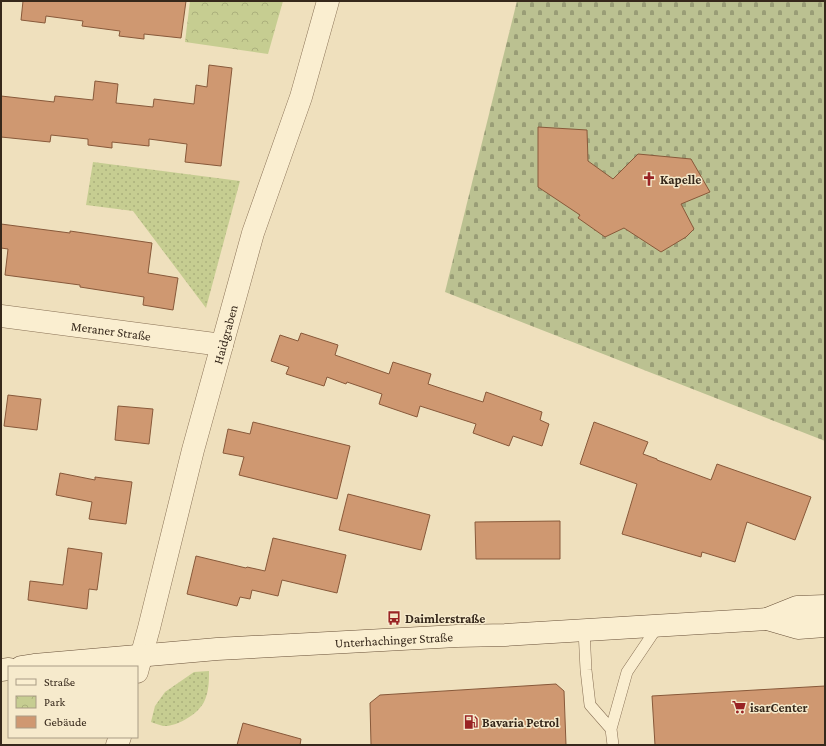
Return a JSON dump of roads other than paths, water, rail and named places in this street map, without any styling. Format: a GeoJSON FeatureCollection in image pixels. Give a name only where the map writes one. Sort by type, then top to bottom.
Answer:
{"type":"FeatureCollection","features":[{"type":"Feature","properties":{"kind":"street","name":"Haidgraben"},"geometry":{"type":"LineString","coordinates":[[139,664],[193,450],[253,233],[301,97],[328,1]]}},
{"type":"Feature","properties":{"kind":"street","name":"Meraner Straße"},"geometry":{"type":"LineString","coordinates":[[1,316],[222,345]]}},
{"type":"Feature","properties":{"kind":"street","name":"Unterhachinger Straße"},"geometry":{"type":"LineString","coordinates":[[28,666],[139,664],[218,649],[457,636],[505,635],[767,619],[797,607],[825,606]]}},
{"type":"Feature","properties":{"kind":"street","name":"Unterhachinger Straße"},"geometry":{"type":"LineString","coordinates":[[767,619],[798,628],[825,626]]}},
{"type":"Feature","properties":{"kind":"lane"},"geometry":{"type":"LineString","coordinates":[[613,745],[611,729],[627,672],[658,626]]}},
{"type":"Feature","properties":{"kind":"lane"},"geometry":{"type":"LineString","coordinates":[[584,630],[590,705],[611,729]]}},
{"type":"Feature","properties":{"kind":"place","name":"Kapelle"},"geometry":{"type":"Point","coordinates":[649,179]}},
{"type":"Feature","properties":{"kind":"place","name":"Daimlerstraße"},"geometry":{"type":"Point","coordinates":[394,618]}},
{"type":"Feature","properties":{"kind":"place","name":"isarCenter"},"geometry":{"type":"Point","coordinates":[739,707]}},
{"type":"Feature","properties":{"kind":"place","name":"Bavaria Petrol"},"geometry":{"type":"Point","coordinates":[471,722]}}]}
